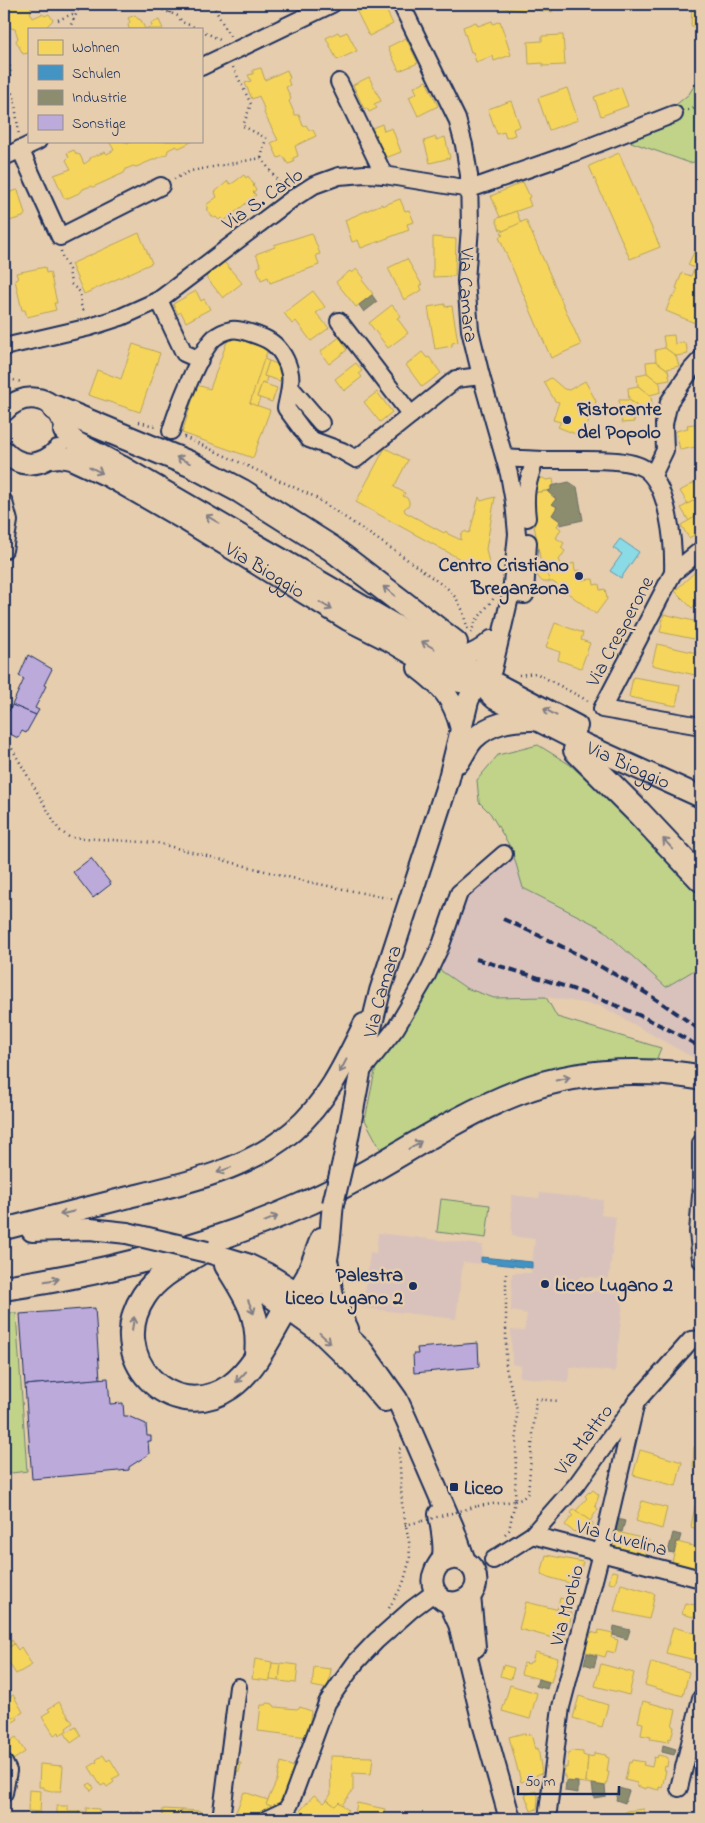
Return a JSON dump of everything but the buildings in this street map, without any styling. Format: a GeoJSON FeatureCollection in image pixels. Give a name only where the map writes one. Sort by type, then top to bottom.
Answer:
{"type":"FeatureCollection","features":[{"type":"Feature","properties":{"kind":"highway"},"geometry":{"type":"LineString","coordinates":[[55,408],[76,418],[130,437],[190,464],[276,512],[368,575],[458,645]]}},
{"type":"Feature","properties":{"kind":"highway"},"geometry":{"type":"LineString","coordinates":[[576,750],[701,879]]}},
{"type":"Feature","properties":{"kind":"highway"},"geometry":{"type":"LineString","coordinates":[[4,1288],[74,1276],[142,1261],[261,1223],[344,1186],[443,1128],[479,1109],[520,1091],[558,1080],[604,1072],[648,1072],[701,1078]]}},
{"type":"Feature","properties":{"kind":"highway"},"geometry":{"type":"LineString","coordinates":[[225,1236],[160,1278],[144,1295],[132,1322],[131,1341],[141,1368],[153,1383],[168,1392],[194,1398],[212,1396],[230,1387],[244,1374],[296,1299]]}},
{"type":"Feature","properties":{"kind":"highway"},"geometry":{"type":"LineString","coordinates":[[226,1265],[249,1301],[256,1318],[258,1330],[256,1357]]}},
{"type":"Feature","properties":{"kind":"main road"},"geometry":{"type":"LineString","coordinates":[[8,404],[33,398],[41,399],[55,408],[60,415],[64,431],[58,451],[50,458]]}},
{"type":"Feature","properties":{"kind":"main road","name":"Via Bioggio"},"geometry":{"type":"LineString","coordinates":[[64,431],[76,442],[458,645],[469,668],[495,699],[534,720],[701,798]]}},
{"type":"Feature","properties":{"kind":"main road","name":"Via Bioggio"},"geometry":{"type":"LineString","coordinates":[[4,452],[12,459],[21,463],[41,463],[50,458],[59,457],[71,459],[110,477],[185,520],[348,620],[388,640],[460,682],[496,684],[504,687],[701,792]]}},
{"type":"Feature","properties":{"kind":"main road"},"geometry":{"type":"LineString","coordinates":[[348,620],[398,653],[440,687],[448,695],[454,706],[461,729]]}},
{"type":"Feature","properties":{"kind":"main road","name":"Via Camara"},"geometry":{"type":"LineString","coordinates":[[448,782],[472,692],[481,683]]}},
{"type":"Feature","properties":{"kind":"main road","name":"Via Camara"},"geometry":{"type":"LineString","coordinates":[[296,1299],[319,1283],[324,1270],[333,1204],[360,1073],[380,991],[448,782],[481,700],[481,683]]}},
{"type":"Feature","properties":{"kind":"main road"},"geometry":{"type":"LineString","coordinates":[[448,782],[473,739],[494,726],[507,721],[534,720]]}},
{"type":"Feature","properties":{"kind":"main road"},"geometry":{"type":"LineString","coordinates":[[4,1229],[182,1184],[225,1171],[278,1142],[307,1117],[328,1092],[380,991]]}},
{"type":"Feature","properties":{"kind":"main road","name":"Via Camara"},"geometry":{"type":"LineString","coordinates":[[296,1299],[307,1275],[333,1204]]}},
{"type":"Feature","properties":{"kind":"main road"},"geometry":{"type":"LineString","coordinates":[[4,1234],[70,1229],[127,1233],[207,1252],[248,1264],[266,1273],[296,1299],[321,1333],[357,1368],[416,1442]]}},
{"type":"Feature","properties":{"kind":"main road"},"geometry":{"type":"LineString","coordinates":[[207,1252],[226,1265],[296,1299],[332,1320],[363,1351]]}},
{"type":"Feature","properties":{"kind":"main road"},"geometry":{"type":"LineString","coordinates":[[327,1252],[333,1297],[347,1328],[396,1399],[452,1527],[470,1576],[483,1723]]}},
{"type":"Feature","properties":{"kind":"main road"},"geometry":{"type":"LineString","coordinates":[[436,1492],[443,1539],[443,1555],[441,1563],[433,1574],[433,1586],[456,1615],[483,1723],[510,1819]]}},
{"type":"Feature","properties":{"kind":"main road"},"geometry":{"type":"LineString","coordinates":[[441,1563],[452,1558],[470,1576]]}},
{"type":"Feature","properties":{"kind":"main road"},"geometry":{"type":"LineString","coordinates":[[442,1597],[464,1601],[470,1576]]}},
{"type":"Feature","properties":{"kind":"street"},"geometry":{"type":"LineString","coordinates":[[202,66],[332,4]]}},
{"type":"Feature","properties":{"kind":"street","name":"Via Camara"},"geometry":{"type":"LineString","coordinates":[[401,4],[457,119],[469,175],[470,189],[470,227],[466,281],[470,330],[481,376],[505,458],[514,502],[517,534],[493,637],[480,670],[481,683]]}},
{"type":"Feature","properties":{"kind":"street"},"geometry":{"type":"LineString","coordinates":[[339,82],[384,174]]}},
{"type":"Feature","properties":{"kind":"street","name":"Via S. Carlo"},"geometry":{"type":"LineString","coordinates":[[4,347],[90,327],[121,317],[159,300],[292,199],[314,185],[339,176],[384,174],[470,189],[576,152],[674,114]]}},
{"type":"Feature","properties":{"kind":"street"},"geometry":{"type":"LineString","coordinates":[[4,157],[36,142]]}},
{"type":"Feature","properties":{"kind":"street"},"geometry":{"type":"LineString","coordinates":[[20,150],[60,237],[161,186]]}},
{"type":"Feature","properties":{"kind":"street"},"geometry":{"type":"LineString","coordinates":[[159,300],[184,352],[200,360]]}},
{"type":"Feature","properties":{"kind":"street"},"geometry":{"type":"LineString","coordinates":[[339,321],[411,415]]}},
{"type":"Feature","properties":{"kind":"street"},"geometry":{"type":"LineString","coordinates":[[171,432],[204,350],[215,338],[231,330],[243,331],[270,342],[283,355],[290,375],[286,408],[309,439],[342,451],[356,459],[456,379],[481,376]]}},
{"type":"Feature","properties":{"kind":"street"},"geometry":{"type":"LineString","coordinates":[[505,458],[620,461],[634,463],[653,475],[665,450],[664,424],[669,402],[701,359]]}},
{"type":"Feature","properties":{"kind":"street"},"geometry":{"type":"LineString","coordinates":[[290,386],[321,423]]}},
{"type":"Feature","properties":{"kind":"street"},"geometry":{"type":"LineString","coordinates":[[504,593],[525,595],[528,534],[524,497],[528,478],[535,460]]}},
{"type":"Feature","properties":{"kind":"street","name":"Via Cresperone"},"geometry":{"type":"LineString","coordinates":[[653,475],[669,517],[674,554],[673,573]]}},
{"type":"Feature","properties":{"kind":"street"},"geometry":{"type":"LineString","coordinates":[[4,502],[8,521],[4,550]]}},
{"type":"Feature","properties":{"kind":"street","name":"Via Cresperone"},"geometry":{"type":"LineString","coordinates":[[602,709],[673,573],[701,550]]}},
{"type":"Feature","properties":{"kind":"street","name":"Via Camara"},"geometry":{"type":"LineString","coordinates":[[481,683],[488,678],[493,670],[504,593]]}},
{"type":"Feature","properties":{"kind":"street"},"geometry":{"type":"LineString","coordinates":[[458,645],[462,656],[484,646],[493,637]]}},
{"type":"Feature","properties":{"kind":"street"},"geometry":{"type":"LineString","coordinates":[[602,709],[701,726]]}},
{"type":"Feature","properties":{"kind":"street"},"geometry":{"type":"LineString","coordinates":[[360,1073],[396,1028],[425,979],[441,945],[459,893],[504,854]]}},
{"type":"Feature","properties":{"kind":"street"},"geometry":{"type":"LineString","coordinates":[[701,1143],[701,1187]]}},
{"type":"Feature","properties":{"kind":"street"},"geometry":{"type":"LineString","coordinates":[[701,1194],[698,1232],[701,1260]]}},
{"type":"Feature","properties":{"kind":"street","name":"Via Mattro"},"geometry":{"type":"LineString","coordinates":[[470,1576],[532,1535],[577,1484],[636,1402],[691,1340],[701,1339]]}},
{"type":"Feature","properties":{"kind":"street","name":"Via Morbio"},"geometry":{"type":"LineString","coordinates":[[547,1819],[560,1707],[601,1553],[636,1402]]}},
{"type":"Feature","properties":{"kind":"street","name":"Via Luvelina"},"geometry":{"type":"LineString","coordinates":[[532,1535],[701,1579]]}},
{"type":"Feature","properties":{"kind":"street"},"geometry":{"type":"LineString","coordinates":[[267,1819],[286,1810],[290,1804],[327,1703],[356,1662],[412,1609],[442,1597]]}},
{"type":"Feature","properties":{"kind":"street"},"geometry":{"type":"LineString","coordinates":[[221,1819],[238,1687]]}},
{"type":"Feature","properties":{"kind":"street"},"geometry":{"type":"LineString","coordinates":[[679,1788],[701,1698]]}},
{"type":"Feature","properties":{"kind":"street"},"geometry":{"type":"LineString","coordinates":[[4,1763],[8,1771],[4,1793]]}},
{"type":"Feature","properties":{"kind":"path"},"geometry":{"type":"LineString","coordinates":[[69,28],[81,4]]}},
{"type":"Feature","properties":{"kind":"path"},"geometry":{"type":"LineString","coordinates":[[149,4],[178,16],[182,22],[197,28]]}},
{"type":"Feature","properties":{"kind":"path"},"geometry":{"type":"LineString","coordinates":[[170,13],[171,4]]}},
{"type":"Feature","properties":{"kind":"path"},"geometry":{"type":"LineString","coordinates":[[215,4],[215,9],[251,104],[243,126],[266,138],[260,158]]}},
{"type":"Feature","properties":{"kind":"path"},"geometry":{"type":"LineString","coordinates":[[58,20],[76,12]]}},
{"type":"Feature","properties":{"kind":"path"},"geometry":{"type":"LineString","coordinates":[[202,30],[232,52]]}},
{"type":"Feature","properties":{"kind":"path"},"geometry":{"type":"LineString","coordinates":[[4,42],[6,44],[11,75],[7,79],[9,89],[14,96],[20,150]]}},
{"type":"Feature","properties":{"kind":"path"},"geometry":{"type":"LineString","coordinates":[[161,186],[191,172],[260,158]]}},
{"type":"Feature","properties":{"kind":"path"},"geometry":{"type":"LineString","coordinates":[[260,158],[292,199]]}},
{"type":"Feature","properties":{"kind":"path"},"geometry":{"type":"LineString","coordinates":[[60,237],[62,256],[69,270],[71,284],[80,292],[81,305],[90,327]]}},
{"type":"Feature","properties":{"kind":"path"},"geometry":{"type":"LineString","coordinates":[[458,645],[476,622],[504,593]]}},
{"type":"Feature","properties":{"kind":"path"},"geometry":{"type":"LineString","coordinates":[[519,675],[536,673],[602,709]]}},
{"type":"Feature","properties":{"kind":"path"},"geometry":{"type":"LineString","coordinates":[[4,681],[7,689],[4,696]]}},
{"type":"Feature","properties":{"kind":"path"},"geometry":{"type":"LineString","coordinates":[[4,743],[11,747],[59,830],[69,837],[157,843],[304,880],[398,900]]}},
{"type":"Feature","properties":{"kind":"path"},"geometry":{"type":"LineString","coordinates":[[503,1535],[509,1530],[515,1501],[517,1410],[506,1368],[506,1274]]}},
{"type":"Feature","properties":{"kind":"path"},"geometry":{"type":"LineString","coordinates":[[406,1525],[478,1506],[522,1499],[528,1493],[536,1399],[558,1401]]}},
{"type":"Feature","properties":{"kind":"path"},"geometry":{"type":"LineString","coordinates":[[392,1626],[387,1614],[403,1584],[410,1559],[399,1449],[416,1442]]}},
{"type":"Feature","properties":{"kind":"shaded area"},"geometry":{"type":"Polygon","coordinates":[[[512,850],[523,888],[600,927],[666,987],[701,966],[701,1062],[601,1006],[546,997],[494,998],[466,988],[437,968],[464,897],[512,850]]]}},
{"type":"Feature","properties":{"kind":"shaded area","name":"Liceo Lugano 2"},"geometry":{"type":"Polygon","coordinates":[[[540,1193],[603,1200],[601,1215],[616,1217],[609,1279],[580,1276],[578,1289],[624,1294],[615,1372],[570,1367],[568,1382],[519,1377],[521,1366],[512,1364],[511,1330],[524,1331],[527,1314],[511,1311],[512,1273],[531,1273],[535,1239],[512,1236],[511,1195],[539,1198],[540,1193]]]}},
{"type":"Feature","properties":{"kind":"shaded area","name":"Palestra Liceo Lugano 2"},"geometry":{"type":"Polygon","coordinates":[[[378,1233],[483,1245],[480,1264],[463,1262],[456,1319],[363,1308],[370,1252],[376,1253],[378,1233]]]}},
{"type":"Feature","properties":{"kind":"green space"},"geometry":{"type":"Polygon","coordinates":[[[701,75],[701,160],[690,163],[631,142],[689,94],[701,75]]]}},
{"type":"Feature","properties":{"kind":"green space"},"geometry":{"type":"Polygon","coordinates":[[[538,745],[569,764],[617,806],[701,896],[701,966],[666,987],[600,927],[523,888],[512,850],[490,813],[479,802],[477,780],[498,755],[538,745]]]}},
{"type":"Feature","properties":{"kind":"green space"},"geometry":{"type":"Polygon","coordinates":[[[437,968],[466,988],[494,998],[546,997],[557,1017],[661,1048],[655,1063],[572,1066],[382,1152],[365,1120],[376,1066],[424,997],[437,968]]]}},
{"type":"Feature","properties":{"kind":"green space"},"geometry":{"type":"Polygon","coordinates":[[[441,1199],[490,1205],[486,1238],[437,1232],[441,1199]]]}},
{"type":"Feature","properties":{"kind":"green space"},"geometry":{"type":"Polygon","coordinates":[[[4,1313],[16,1313],[27,1471],[4,1474],[4,1313]]]}},
{"type":"Feature","properties":{"kind":"water"},"geometry":{"type":"Polygon","coordinates":[[[620,539],[639,552],[621,578],[610,571],[622,554],[613,548],[620,539]]]}},
{"type":"Feature","properties":{"kind":"railway"},"geometry":{"type":"LineString","coordinates":[[503,919],[554,943],[630,983],[701,1031]]}},
{"type":"Feature","properties":{"kind":"railway"},"geometry":{"type":"LineString","coordinates":[[476,959],[563,986],[620,1007],[648,1019],[701,1048]]}},
{"type":"Feature","properties":{"kind":"place","name":"Ristorante del Popolo"},"geometry":{"type":"Point","coordinates":[567,420]}},
{"type":"Feature","properties":{"kind":"place","name":"Centro Cristiano Breganzona"},"geometry":{"type":"Point","coordinates":[579,576]}},
{"type":"Feature","properties":{"kind":"place","name":"Liceo Lugano 2"},"geometry":{"type":"Point","coordinates":[545,1284]}},
{"type":"Feature","properties":{"kind":"place","name":"Palestra Liceo Lugano 2"},"geometry":{"type":"Point","coordinates":[413,1286]}},
{"type":"Feature","properties":{"kind":"place","name":"Liceo"},"geometry":{"type":"Point","coordinates":[454,1487]}}]}
